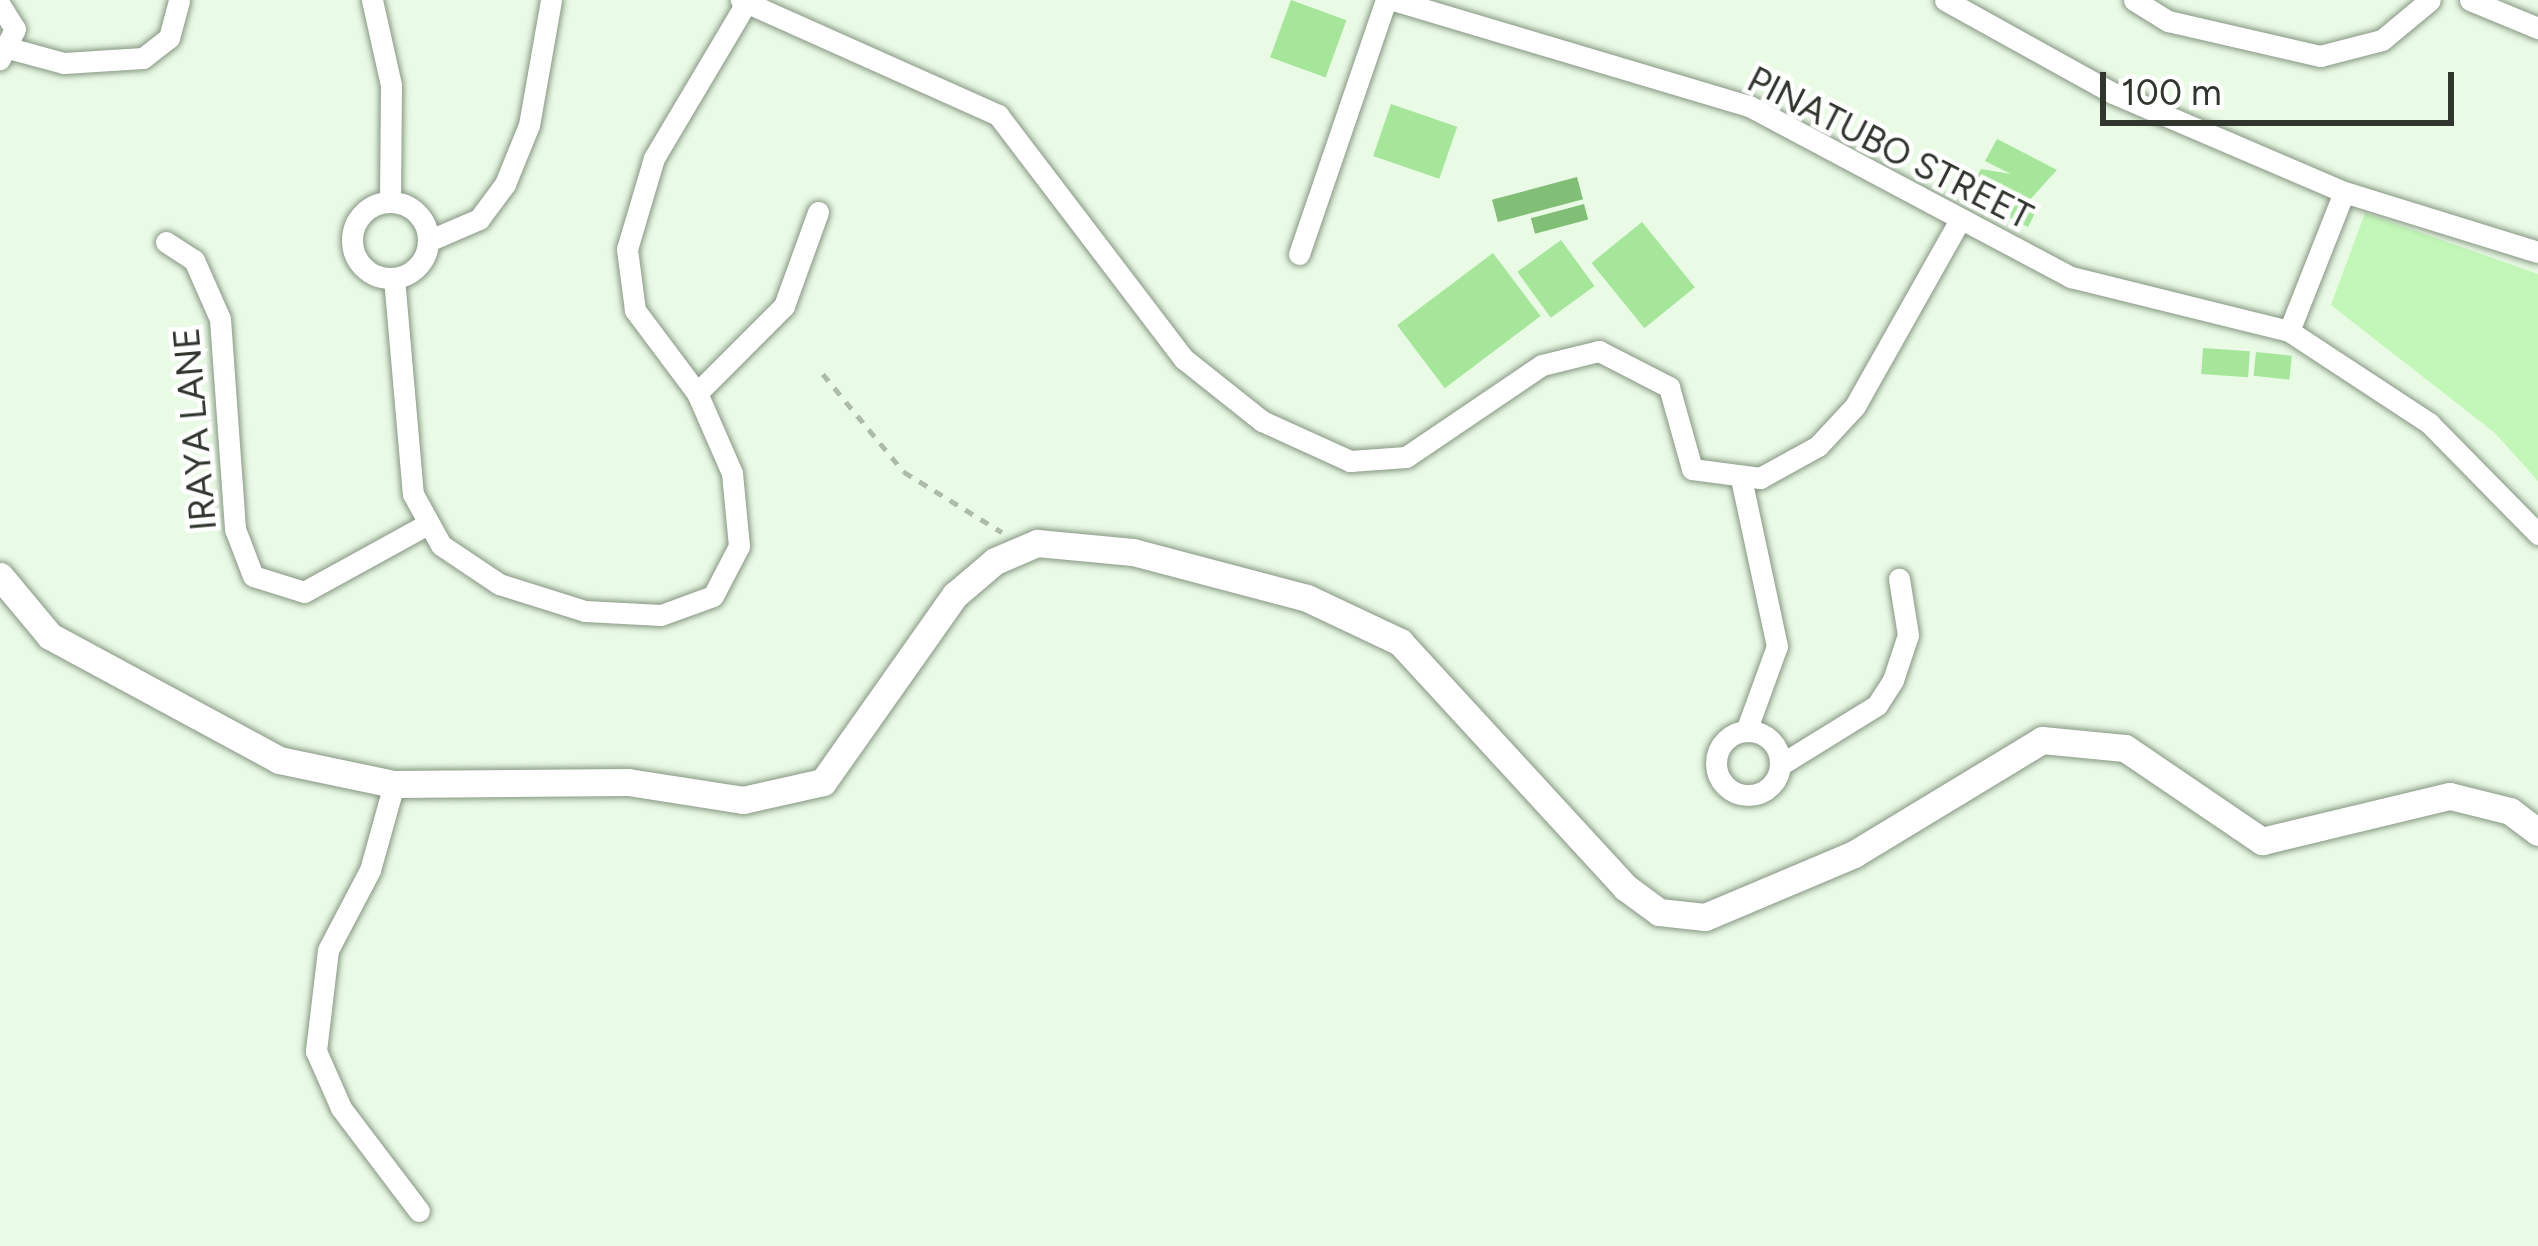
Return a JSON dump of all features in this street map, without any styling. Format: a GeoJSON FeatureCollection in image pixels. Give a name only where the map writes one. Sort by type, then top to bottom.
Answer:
{"type":"FeatureCollection","features":[{"type":"Feature","properties":{"kind":"street"},"geometry":{"type":"LineString","coordinates":[[0,5],[6,54],[41,62],[143,58],[169,38],[179,0]]}},
{"type":"Feature","properties":{"kind":"street"},"geometry":{"type":"LineString","coordinates":[[372,0],[391,85],[390,201]]}},
{"type":"Feature","properties":{"kind":"street"},"geometry":{"type":"LineString","coordinates":[[428,241],[413,209],[390,201],[358,218],[351,242],[361,265],[394,278],[414,270],[428,241],[479,219],[505,184],[529,124],[551,0]]}},
{"type":"Feature","properties":{"kind":"street"},"geometry":{"type":"LineString","coordinates":[[1299,254],[1390,0]]}},
{"type":"Feature","properties":{"kind":"street","name":"PINATUBO STREET"},"geometry":{"type":"LineString","coordinates":[[1390,0],[1749,106],[1958,224],[2071,277],[2289,331],[2429,423],[2538,534]]}},
{"type":"Feature","properties":{"kind":"street"},"geometry":{"type":"LineString","coordinates":[[1945,0],[2114,93],[2344,191],[2538,252]]}},
{"type":"Feature","properties":{"kind":"street"},"geometry":{"type":"LineString","coordinates":[[2134,0],[2272,52],[2320,56],[2382,40],[2431,0]]}},
{"type":"Feature","properties":{"kind":"street"},"geometry":{"type":"LineString","coordinates":[[2470,0],[2538,28]]}},
{"type":"Feature","properties":{"kind":"street"},"geometry":{"type":"LineString","coordinates":[[394,278],[425,525],[460,562],[547,602],[617,614],[694,608],[731,575],[740,511],[698,393],[651,342],[626,249],[654,158],[742,4],[998,115],[1184,359],[1299,441],[1373,465],[1406,457],[1542,365],[1599,351],[1669,387],[1693,470],[1742,483],[1818,446],[1855,406],[1958,224]]}},
{"type":"Feature","properties":{"kind":"street"},"geometry":{"type":"LineString","coordinates":[[2289,331],[2344,191]]}},
{"type":"Feature","properties":{"kind":"street"},"geometry":{"type":"LineString","coordinates":[[698,393],[784,305],[818,212]]}},
{"type":"Feature","properties":{"kind":"street","name":"IRAYA LANE"},"geometry":{"type":"LineString","coordinates":[[166,242],[194,260],[220,319],[235,529],[253,576],[304,592],[425,525]]}},
{"type":"Feature","properties":{"kind":"street"},"geometry":{"type":"LineString","coordinates":[[1742,483],[1778,646],[1746,731],[1719,749],[1730,790],[1762,792],[1780,765],[1885,692],[1908,634],[1899,579]]}},
{"type":"Feature","properties":{"kind":"street"},"geometry":{"type":"LineString","coordinates":[[0,576],[50,636],[239,741],[394,784],[567,779],[790,795],[823,782],[956,595],[1016,551],[1133,552],[1354,614],[1400,642],[1533,793],[1659,912],[1744,909],[2042,740],[2125,748],[2262,841],[2450,796],[2510,811],[2538,832]]}},
{"type":"Feature","properties":{"kind":"street"},"geometry":{"type":"LineString","coordinates":[[1746,731],[1774,744],[1780,765]]}},
{"type":"Feature","properties":{"kind":"street"},"geometry":{"type":"LineString","coordinates":[[394,784],[370,870],[328,950],[316,1051],[341,1108],[419,1211]]}},
{"type":"Feature","properties":{"kind":"path"},"geometry":{"type":"LineString","coordinates":[[823,374],[904,472],[968,503],[1016,551]]}},
{"type":"Feature","properties":{"kind":"shaded area"},"geometry":{"type":"Polygon","coordinates":[[[1577,177],[1583,199],[1498,222],[1492,200],[1577,177]]]}},
{"type":"Feature","properties":{"kind":"shaded area"},"geometry":{"type":"Polygon","coordinates":[[[1584,204],[1588,219],[1535,234],[1531,218],[1584,204]]]}},
{"type":"Feature","properties":{"kind":"shaded area"},"geometry":{"type":"Polygon","coordinates":[[[2365,213],[2538,274],[2538,481],[2495,433],[2331,305],[2365,213]]]}},
{"type":"Feature","properties":{"kind":"building"},"geometry":{"type":"Polygon","coordinates":[[[1291,0],[1346,20],[1326,78],[1270,57],[1291,0]]]}},
{"type":"Feature","properties":{"kind":"building"},"geometry":{"type":"Polygon","coordinates":[[[1391,104],[1457,127],[1439,179],[1373,156],[1391,104]]]}},
{"type":"Feature","properties":{"kind":"building"},"geometry":{"type":"Polygon","coordinates":[[[1997,139],[2057,170],[2025,205],[2036,211],[2028,227],[1967,196],[1981,169],[2011,174],[1985,161],[1997,139]]]}},
{"type":"Feature","properties":{"kind":"building"},"geometry":{"type":"Polygon","coordinates":[[[1642,222],[1695,287],[1644,328],[1591,263],[1642,222]]]}},
{"type":"Feature","properties":{"kind":"building"},"geometry":{"type":"Polygon","coordinates":[[[1561,240],[1595,286],[1551,318],[1517,272],[1561,240]]]}},
{"type":"Feature","properties":{"kind":"building"},"geometry":{"type":"Polygon","coordinates":[[[1493,253],[1541,316],[1445,388],[1397,325],[1493,253]]]}},
{"type":"Feature","properties":{"kind":"building"},"geometry":{"type":"Polygon","coordinates":[[[2203,348],[2250,351],[2248,377],[2201,374],[2203,348]]]}},
{"type":"Feature","properties":{"kind":"building"},"geometry":{"type":"Polygon","coordinates":[[[2256,352],[2292,356],[2289,380],[2253,376],[2256,352]]]}}]}
